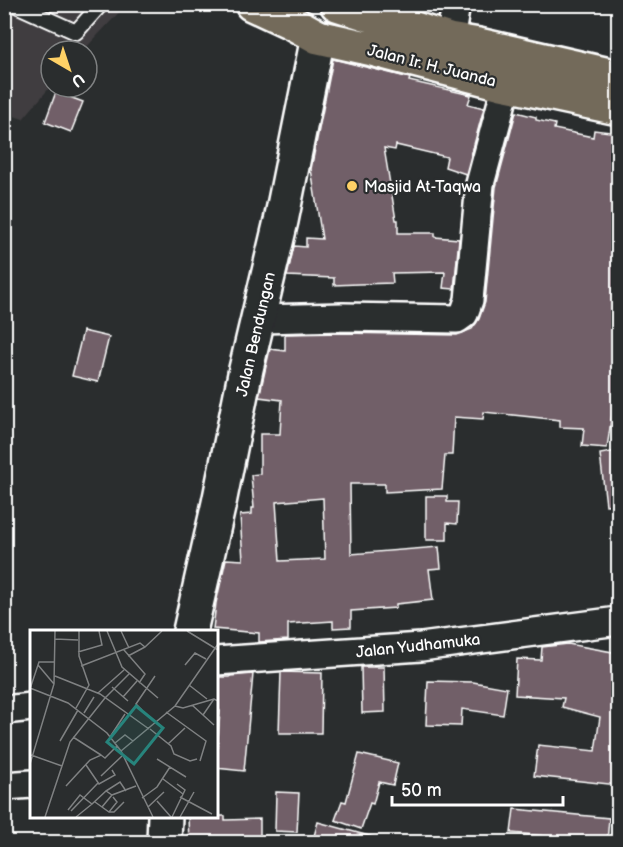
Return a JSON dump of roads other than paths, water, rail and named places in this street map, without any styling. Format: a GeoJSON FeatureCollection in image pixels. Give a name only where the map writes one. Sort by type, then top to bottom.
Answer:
{"type":"FeatureCollection","features":[{"type":"Feature","properties":{"kind":"highway","name":"Jalan Ir. H. Juanda"},"geometry":{"type":"LineString","coordinates":[[252,4],[318,37],[447,54],[479,45],[618,77]]}},
{"type":"Feature","properties":{"kind":"highway","name":"Jalan Ir. H. Juanda"},"geometry":{"type":"LineString","coordinates":[[337,4],[507,83],[618,108]]}},
{"type":"Feature","properties":{"kind":"street"},"geometry":{"type":"LineString","coordinates":[[447,54],[456,4]]}},
{"type":"Feature","properties":{"kind":"street","name":"Jalan Bendungan"},"geometry":{"type":"LineString","coordinates":[[190,630],[246,369],[260,319],[318,37]]}},
{"type":"Feature","properties":{"kind":"street"},"geometry":{"type":"LineString","coordinates":[[260,319],[343,316],[457,320],[464,314],[469,300],[480,184],[507,83]]}},
{"type":"Feature","properties":{"kind":"street","name":"Jalan Yudhamuka"},"geometry":{"type":"LineString","coordinates":[[218,661],[422,647],[618,621]]}},
{"type":"Feature","properties":{"kind":"street"},"geometry":{"type":"LineString","coordinates":[[4,710],[30,707]]}},
{"type":"Feature","properties":{"kind":"street"},"geometry":{"type":"LineString","coordinates":[[4,786],[30,784]]}},
{"type":"Feature","properties":{"kind":"street"},"geometry":{"type":"LineString","coordinates":[[164,843],[165,817]]}},
{"type":"Feature","properties":{"kind":"lane"},"geometry":{"type":"LineString","coordinates":[[14,4],[76,32],[101,4]]}},
{"type":"Feature","properties":{"kind":"place","name":"Masjid At-Taqwa"},"geometry":{"type":"Point","coordinates":[352,186]}}]}
